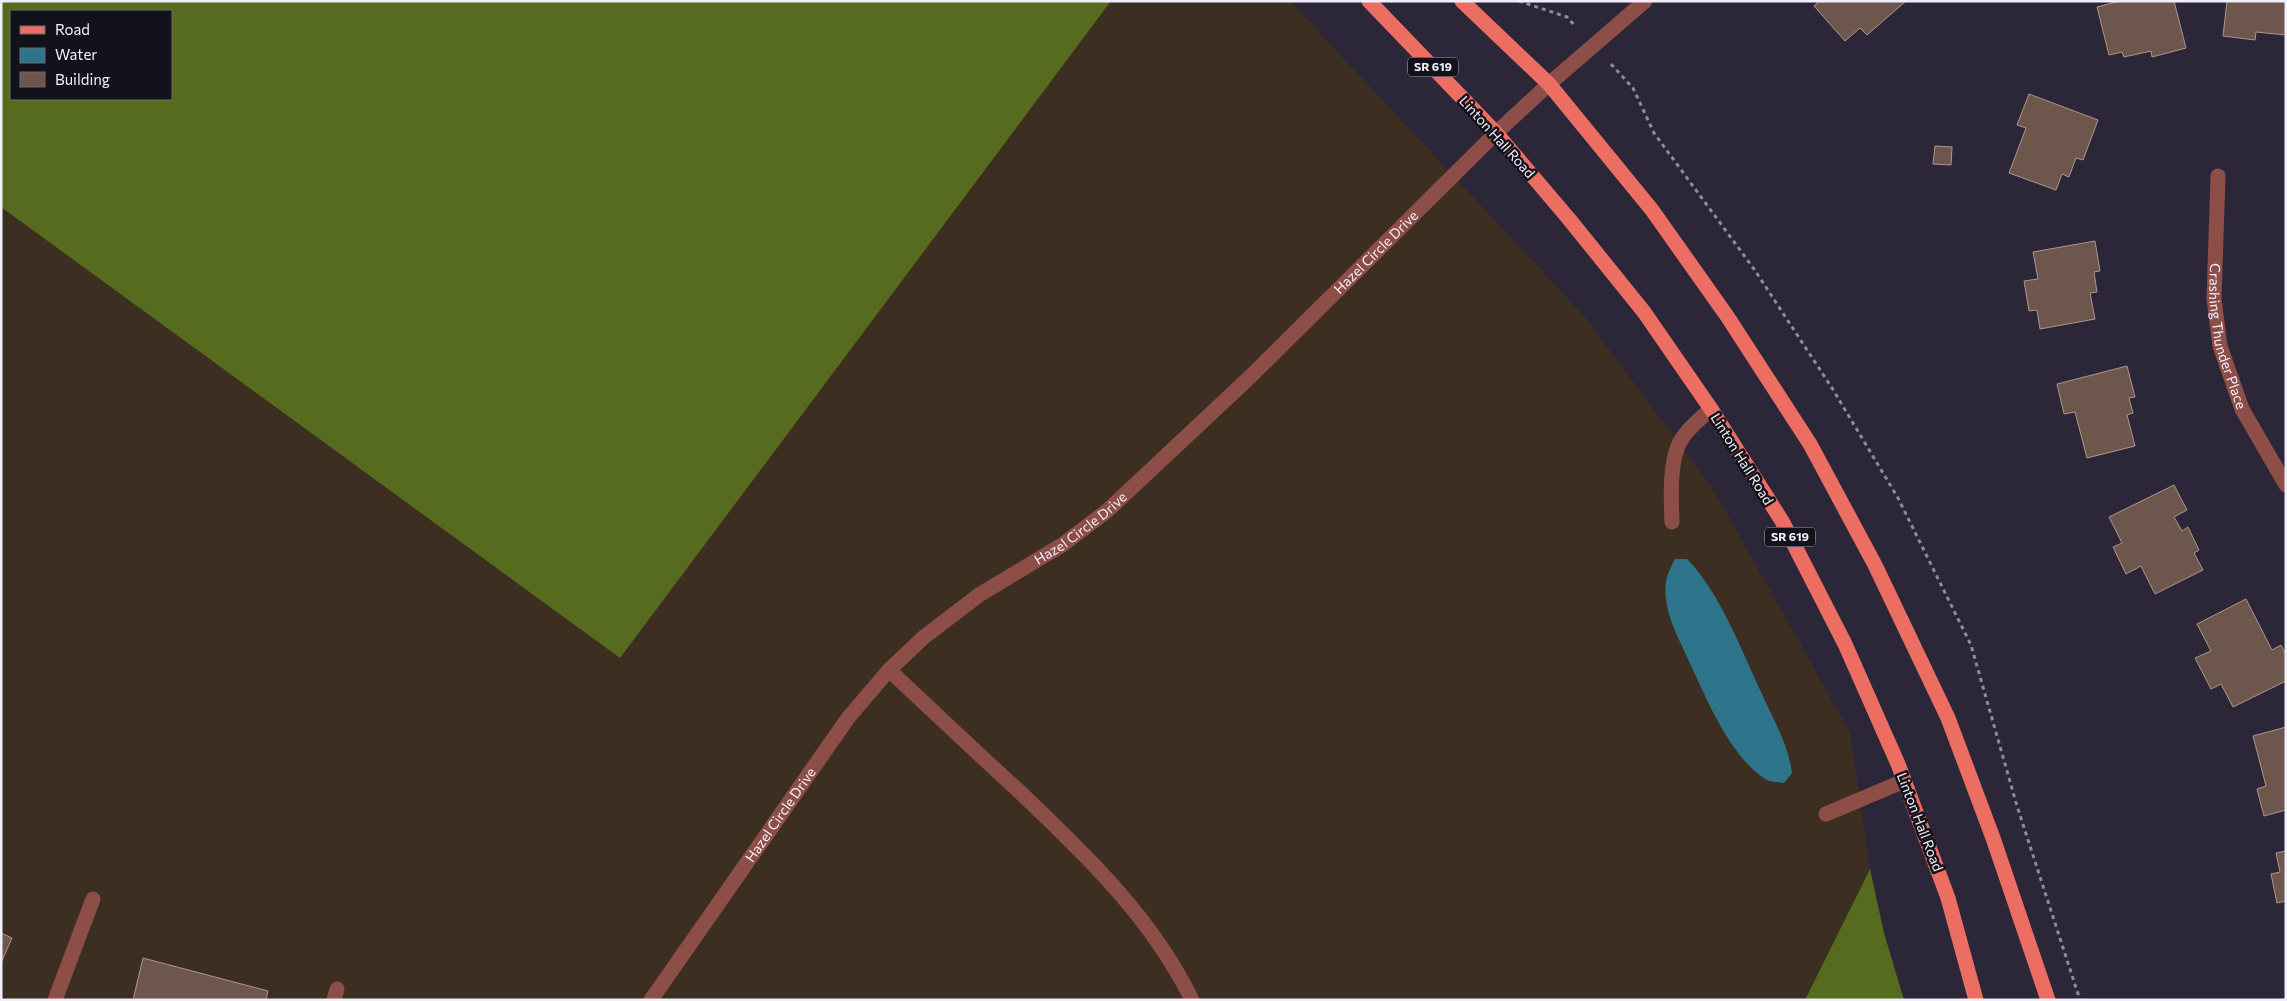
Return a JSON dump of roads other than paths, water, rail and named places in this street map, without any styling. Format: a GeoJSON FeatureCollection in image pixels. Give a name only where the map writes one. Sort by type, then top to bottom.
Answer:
{"type":"FeatureCollection","features":[{"type":"Feature","properties":{"kind":"main road","name":"Linton Hall Road"},"geometry":{"type":"LineString","coordinates":[[1369,1],[1496,133],[1570,219],[1644,312],[1711,409],[1782,521],[1845,644],[1904,781],[1948,898],[1976,1000]]}},
{"type":"Feature","properties":{"kind":"main road"},"geometry":{"type":"LineString","coordinates":[[1462,1],[1549,84],[1652,210],[1727,316],[1810,444],[1875,566],[1948,718],[1993,838],[2048,1000]]}},
{"type":"Feature","properties":{"kind":"street","name":"Hazel Circle Drive"},"geometry":{"type":"LineString","coordinates":[[651,1000],[848,718],[889,670],[924,637],[979,595],[1062,545],[1107,511],[1251,376],[1496,133],[1549,84],[1645,1]]}},
{"type":"Feature","properties":{"kind":"street","name":"Crashing Thunder Place"},"geometry":{"type":"LineString","coordinates":[[2218,176],[2214,299],[2220,346],[2242,409],[2286,485]]}},
{"type":"Feature","properties":{"kind":"street"},"geometry":{"type":"LineString","coordinates":[[1672,522],[1671,500],[1675,451],[1682,438],[1692,426],[1711,409]]}},
{"type":"Feature","properties":{"kind":"street"},"geometry":{"type":"LineString","coordinates":[[889,670],[1089,858],[1146,924],[1179,973],[1192,1000]]}},
{"type":"Feature","properties":{"kind":"street"},"geometry":{"type":"LineString","coordinates":[[1826,814],[1904,781]]}},
{"type":"Feature","properties":{"kind":"street"},"geometry":{"type":"LineString","coordinates":[[55,1000],[93,899]]}},
{"type":"Feature","properties":{"kind":"water"},"geometry":{"type":"Polygon","coordinates":[[[1675,559],[1687,559],[1699,572],[1729,622],[1780,731],[1787,751],[1792,773],[1784,783],[1767,780],[1752,768],[1729,740],[1710,707],[1677,636],[1667,606],[1666,583],[1675,559]]]}}]}
